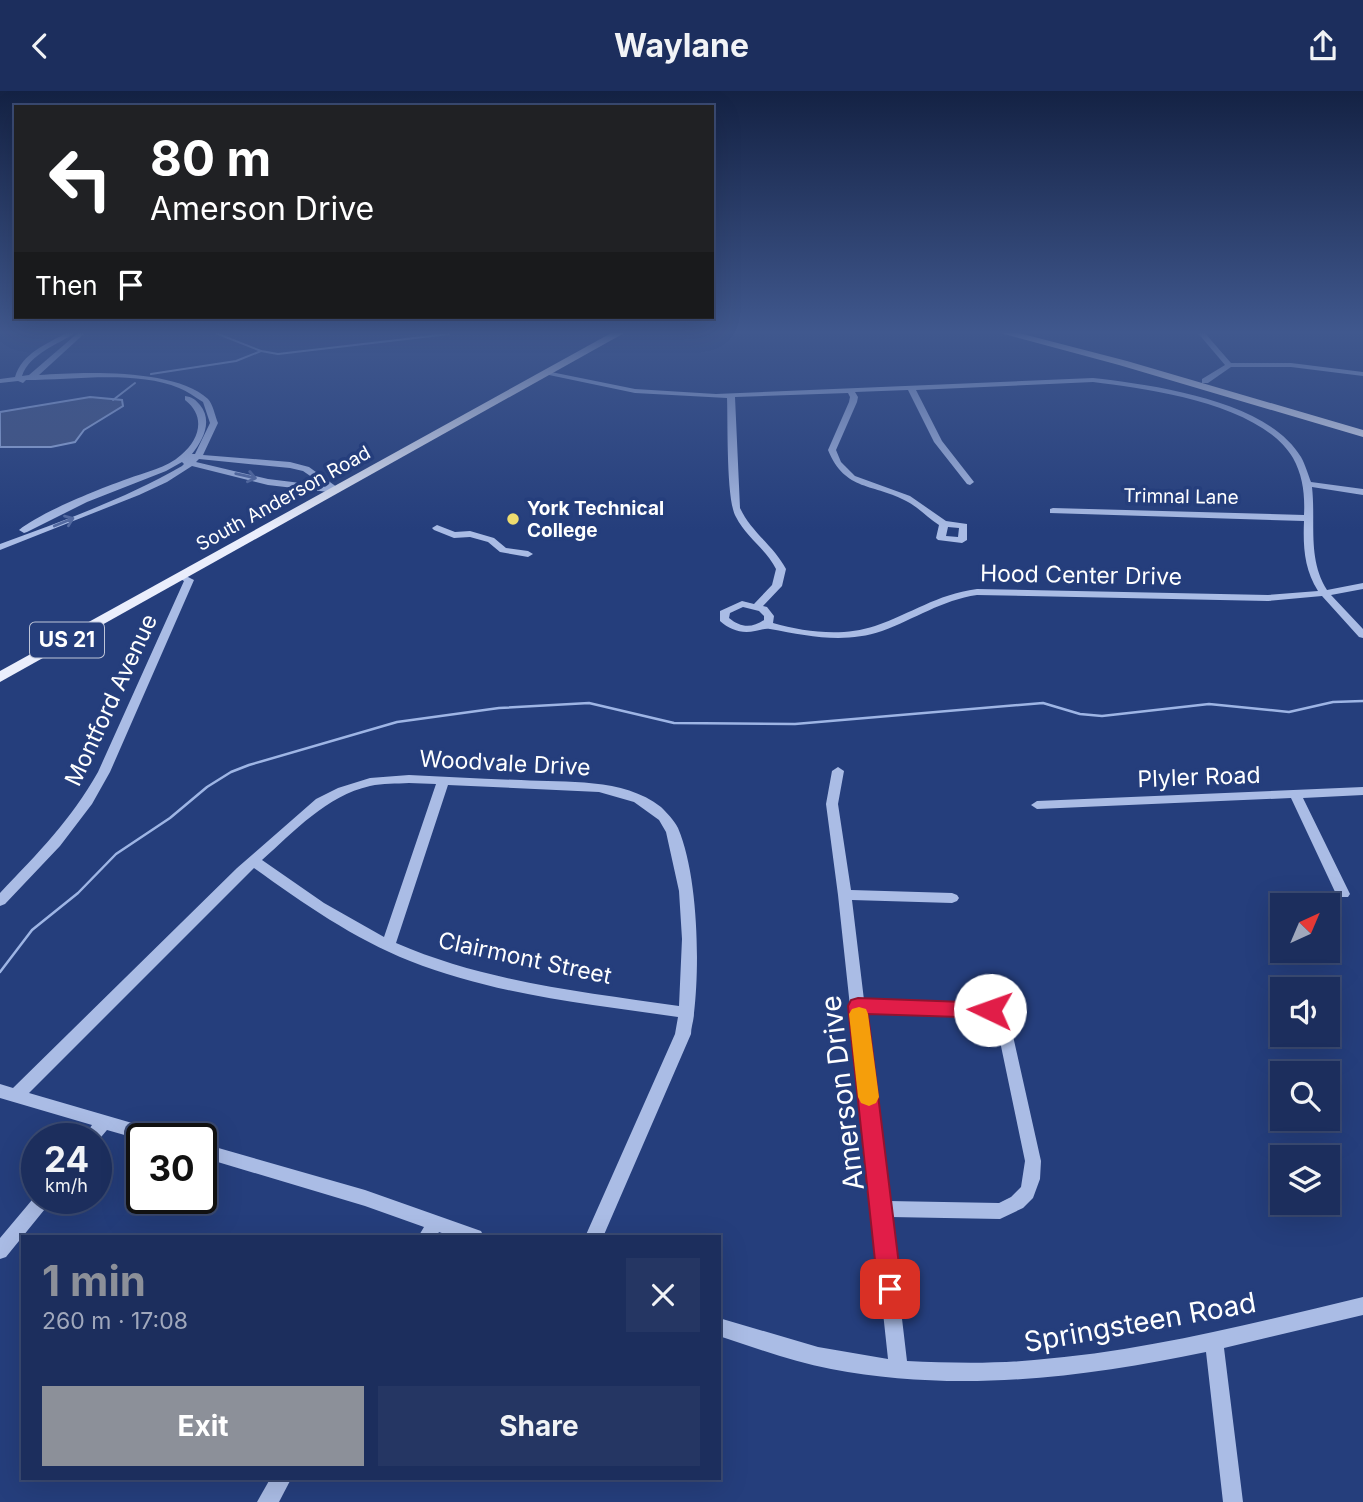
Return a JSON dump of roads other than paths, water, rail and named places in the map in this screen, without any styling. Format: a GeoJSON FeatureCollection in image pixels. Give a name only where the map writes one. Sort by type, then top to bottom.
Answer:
{"type":"FeatureCollection","features":[{"type":"Feature","properties":{"kind":"main road","name":"South Anderson Road"},"geometry":{"type":"LineString","coordinates":[[0,677],[504,398]]}},
{"type":"Feature","properties":{"kind":"main road"},"geometry":{"type":"LineString","coordinates":[[1248,398],[1363,433]]}},
{"type":"Feature","properties":{"kind":"main road"},"geometry":{"type":"LineString","coordinates":[[1257,398],[1363,426]]}},
{"type":"Feature","properties":{"kind":"street"},"geometry":{"type":"LineString","coordinates":[[185,459],[202,434],[204,421],[202,413],[189,398]]}},
{"type":"Feature","properties":{"kind":"street"},"geometry":{"type":"LineString","coordinates":[[197,398],[212,410],[211,432],[198,456]]}},
{"type":"Feature","properties":{"kind":"street"},"geometry":{"type":"LineString","coordinates":[[731,398],[736,508],[741,522],[772,554],[781,569],[777,586],[757,606],[769,617],[765,624]]}},
{"type":"Feature","properties":{"kind":"street"},"geometry":{"type":"LineString","coordinates":[[854,398],[832,450],[842,471],[856,481],[914,502],[931,518],[944,524]]}},
{"type":"Feature","properties":{"kind":"street"},"geometry":{"type":"LineString","coordinates":[[916,398],[938,442],[970,482]]}},
{"type":"Feature","properties":{"kind":"street"},"geometry":{"type":"LineString","coordinates":[[1193,398],[1237,413],[1268,430],[1294,453],[1307,484],[1312,569],[1325,593],[1363,635]]}},
{"type":"Feature","properties":{"kind":"street"},"geometry":{"type":"LineString","coordinates":[[0,547],[132,494],[185,459],[198,456],[290,465],[306,469],[337,490]]}},
{"type":"Feature","properties":{"kind":"street"},"geometry":{"type":"LineString","coordinates":[[185,459],[268,481],[337,490]]}},
{"type":"Feature","properties":{"kind":"street"},"geometry":{"type":"LineString","coordinates":[[1307,484],[1363,492]]}},
{"type":"Feature","properties":{"kind":"street","name":"Trimnal Lane"},"geometry":{"type":"LineString","coordinates":[[1053,511],[1309,518]]}},
{"type":"Feature","properties":{"kind":"street"},"geometry":{"type":"LineString","coordinates":[[437,528],[456,535],[470,534],[489,539],[503,550],[528,554]]}},
{"type":"Feature","properties":{"kind":"street","name":"Montford Avenue"},"geometry":{"type":"LineString","coordinates":[[0,901],[55,843],[86,804],[104,772],[189,580],[180,576]]}},
{"type":"Feature","properties":{"kind":"street","name":"Hood Center Drive"},"geometry":{"type":"LineString","coordinates":[[757,606],[742,604],[729,608],[725,611],[724,619],[732,627],[746,629],[765,624],[810,635],[862,633],[891,624],[931,602],[977,592],[1268,598],[1325,593],[1363,586]]}},
{"type":"Feature","properties":{"kind":"street"},"geometry":{"type":"LineString","coordinates":[[157,589],[175,587],[183,594]]}},
{"type":"Feature","properties":{"kind":"street","name":"Amerson Drive"},"geometry":{"type":"LineString","coordinates":[[838,771],[832,804],[882,1209],[898,1368]]}},
{"type":"Feature","properties":{"kind":"street","name":"Woodvale Drive"},"geometry":{"type":"LineString","coordinates":[[8,1094],[254,861],[320,802],[342,791],[370,782],[409,779],[599,788],[626,794],[648,805],[670,825],[682,867],[690,963],[687,1013],[683,1034],[595,1235]]}},
{"type":"Feature","properties":{"kind":"street"},"geometry":{"type":"LineString","coordinates":[[389,944],[443,780]]}},
{"type":"Feature","properties":{"kind":"street","name":"Plyler Road"},"geometry":{"type":"LineString","coordinates":[[1037,805],[1363,791]]}},
{"type":"Feature","properties":{"kind":"street"},"geometry":{"type":"LineString","coordinates":[[1295,794],[1343,894]]}},
{"type":"Feature","properties":{"kind":"street","name":"Clairmont Street"},"geometry":{"type":"LineString","coordinates":[[254,861],[320,910],[439,966],[527,987],[687,1013]]}},
{"type":"Feature","properties":{"kind":"street"},"geometry":{"type":"LineString","coordinates":[[845,895],[951,898]]}},
{"type":"Feature","properties":{"kind":"street"},"geometry":{"type":"LineString","coordinates":[[858,1006],[976,1009],[990,1010],[998,1015],[1004,1027],[1033,1161],[1033,1182],[1027,1194],[1016,1205],[1000,1211],[882,1209]]}},
{"type":"Feature","properties":{"kind":"street"},"geometry":{"type":"LineString","coordinates":[[8,1094],[126,1128]]}},
{"type":"Feature","properties":{"kind":"street"},"geometry":{"type":"LineString","coordinates":[[217,1155],[365,1198],[431,1230],[462,1235]]}},
{"type":"Feature","properties":{"kind":"street"},"geometry":{"type":"LineString","coordinates":[[0,1251],[31,1214]]}},
{"type":"Feature","properties":{"kind":"street","name":"Springsteen Road"},"geometry":{"type":"LineString","coordinates":[[721,1328],[832,1360],[960,1373],[1047,1370],[1149,1354],[1363,1306]]}},
{"type":"Feature","properties":{"kind":"street"},"geometry":{"type":"LineString","coordinates":[[1214,1340],[1233,1502]]}},
{"type":"Feature","properties":{"kind":"street"},"geometry":{"type":"LineString","coordinates":[[267,1502],[280,1480]]}},
{"type":"Feature","properties":{"kind":"water"},"geometry":{"type":"Polygon","coordinates":[[[85,398],[122,400],[123,406],[84,430],[75,442],[51,447],[0,447],[0,412],[85,398]]]}},
{"type":"Feature","properties":{"kind":"waterway"},"geometry":{"type":"LineString","coordinates":[[0,972],[32,930],[78,893],[116,854],[170,818],[207,787],[231,772],[249,765],[397,722],[499,708],[589,703],[674,723],[795,724],[1043,703],[1080,714],[1102,716],[1209,704],[1289,712],[1333,702],[1363,701]]}},
{"type":"Feature","properties":{"kind":"place","name":"York Technical College"},"geometry":{"type":"Point","coordinates":[513,519]}}]}
